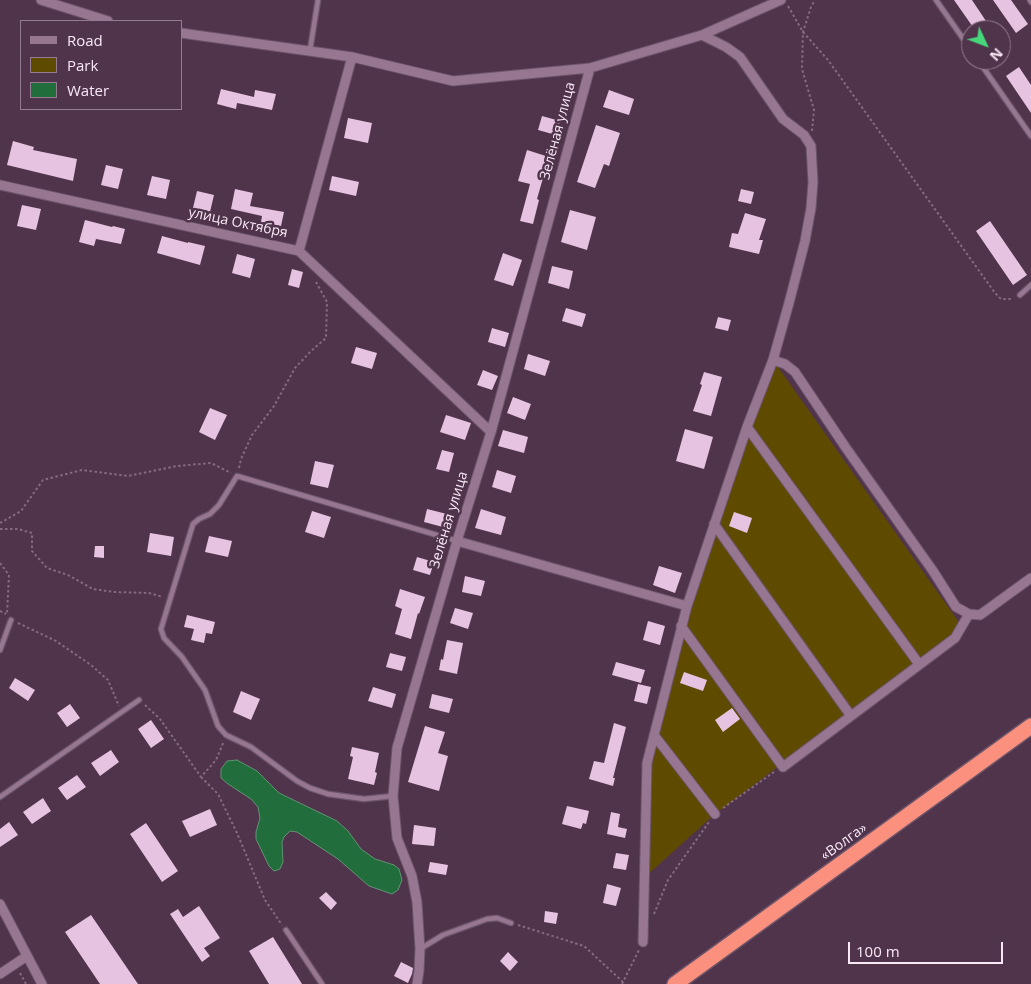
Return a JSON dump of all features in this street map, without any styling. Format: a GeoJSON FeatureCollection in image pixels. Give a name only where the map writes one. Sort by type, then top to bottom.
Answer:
{"type":"FeatureCollection","features":[{"type":"Feature","properties":{"kind":"highway","name":"«Волга»"},"geometry":{"type":"LineString","coordinates":[[675,984],[1031,726]]}},
{"type":"Feature","properties":{"kind":"street"},"geometry":{"type":"LineString","coordinates":[[41,0],[105,20]]}},
{"type":"Feature","properties":{"kind":"street"},"geometry":{"type":"LineString","coordinates":[[182,34],[352,57],[453,81],[590,68],[702,35],[782,0]]}},
{"type":"Feature","properties":{"kind":"street"},"geometry":{"type":"LineString","coordinates":[[643,942],[647,763],[687,606],[747,426],[773,360],[792,294],[805,241],[811,208],[813,182],[811,146],[804,135],[783,119],[740,57],[726,47],[702,35]]}},
{"type":"Feature","properties":{"kind":"street"},"geometry":{"type":"LineString","coordinates":[[299,251],[352,57]]}},
{"type":"Feature","properties":{"kind":"street","name":"Зелёная улица"},"geometry":{"type":"LineString","coordinates":[[417,984],[420,949],[417,902],[412,876],[397,838],[393,796],[397,748],[456,541],[491,432],[590,68]]}},
{"type":"Feature","properties":{"kind":"street","name":"улица Октября"},"geometry":{"type":"LineString","coordinates":[[0,186],[299,251],[491,432]]}},
{"type":"Feature","properties":{"kind":"street"},"geometry":{"type":"LineString","coordinates":[[773,360],[785,364],[795,372],[956,607],[969,614],[980,615],[1031,578]]}},
{"type":"Feature","properties":{"kind":"street"},"geometry":{"type":"LineString","coordinates":[[747,426],[919,664]]}},
{"type":"Feature","properties":{"kind":"street"},"geometry":{"type":"LineString","coordinates":[[714,524],[851,716]]}},
{"type":"Feature","properties":{"kind":"street"},"geometry":{"type":"LineString","coordinates":[[456,541],[687,606]]}},
{"type":"Feature","properties":{"kind":"street"},"geometry":{"type":"LineString","coordinates":[[681,626],[782,766],[955,638],[969,614]]}},
{"type":"Feature","properties":{"kind":"street"},"geometry":{"type":"LineString","coordinates":[[654,735],[715,814]]}},
{"type":"Feature","properties":{"kind":"street"},"geometry":{"type":"LineString","coordinates":[[0,904],[42,984]]}},
{"type":"Feature","properties":{"kind":"street"},"geometry":{"type":"LineString","coordinates":[[0,974],[27,956]]}},
{"type":"Feature","properties":{"kind":"lane"},"geometry":{"type":"LineString","coordinates":[[310,51],[318,0]]}},
{"type":"Feature","properties":{"kind":"lane"},"geometry":{"type":"LineString","coordinates":[[936,0],[961,36]]}},
{"type":"Feature","properties":{"kind":"lane"},"geometry":{"type":"LineString","coordinates":[[985,70],[1031,136]]}},
{"type":"Feature","properties":{"kind":"lane"},"geometry":{"type":"LineString","coordinates":[[1020,295],[1031,285]]}},
{"type":"Feature","properties":{"kind":"lane"},"geometry":{"type":"LineString","coordinates":[[393,796],[364,798],[328,794],[310,788],[297,781],[251,747],[226,735],[218,726],[205,690],[182,657],[164,638],[161,629],[193,524],[219,506],[237,476],[456,541]]}},
{"type":"Feature","properties":{"kind":"lane"},"geometry":{"type":"LineString","coordinates":[[0,650],[11,620]]}},
{"type":"Feature","properties":{"kind":"lane"},"geometry":{"type":"LineString","coordinates":[[0,797],[139,700]]}},
{"type":"Feature","properties":{"kind":"lane"},"geometry":{"type":"LineString","coordinates":[[420,949],[443,935],[487,919],[497,918],[511,923]]}},
{"type":"Feature","properties":{"kind":"lane"},"geometry":{"type":"LineString","coordinates":[[286,930],[322,984]]}},
{"type":"Feature","properties":{"kind":"path"},"geometry":{"type":"LineString","coordinates":[[782,0],[803,32],[828,60],[995,293],[1001,299],[1012,300],[1020,295]]}},
{"type":"Feature","properties":{"kind":"path"},"geometry":{"type":"LineString","coordinates":[[811,146],[814,110],[802,69],[803,32],[815,0]]}},
{"type":"Feature","properties":{"kind":"path"},"geometry":{"type":"LineString","coordinates":[[0,523],[21,511],[43,480],[82,470],[128,476],[177,466],[211,463],[237,476],[241,459],[252,435],[274,406],[295,368],[326,338],[327,302],[313,276]]}},
{"type":"Feature","properties":{"kind":"path"},"geometry":{"type":"LineString","coordinates":[[0,530],[18,529],[32,532],[32,551],[47,568],[68,575],[93,589],[149,593],[170,598]]}},
{"type":"Feature","properties":{"kind":"path"},"geometry":{"type":"LineString","coordinates":[[0,563],[9,575],[6,614],[0,611]]}},
{"type":"Feature","properties":{"kind":"path"},"geometry":{"type":"LineString","coordinates":[[11,620],[56,641],[91,665],[108,680],[122,712]]}},
{"type":"Feature","properties":{"kind":"path"},"geometry":{"type":"LineString","coordinates":[[139,700],[160,719],[186,758],[218,794],[265,900],[286,930]]}},
{"type":"Feature","properties":{"kind":"path"},"geometry":{"type":"LineString","coordinates":[[201,777],[216,760],[226,735]]}},
{"type":"Feature","properties":{"kind":"path"},"geometry":{"type":"LineString","coordinates":[[654,915],[668,880],[715,814],[782,766]]}},
{"type":"Feature","properties":{"kind":"path"},"geometry":{"type":"LineString","coordinates":[[511,923],[584,946],[622,983],[643,942]]}},
{"type":"Feature","properties":{"kind":"path"},"geometry":{"type":"LineString","coordinates":[[16,964],[26,984]]}},
{"type":"Feature","properties":{"kind":"green space"},"geometry":{"type":"Polygon","coordinates":[[[773,360],[963,628],[715,814],[645,877],[647,763],[681,626],[773,360]]]}},
{"type":"Feature","properties":{"kind":"water"},"geometry":{"type":"Polygon","coordinates":[[[237,760],[257,771],[279,793],[337,821],[348,831],[361,849],[375,859],[394,865],[399,869],[402,880],[398,890],[392,894],[369,886],[338,859],[297,832],[290,831],[284,837],[282,842],[283,862],[280,869],[274,871],[269,866],[256,839],[260,818],[258,807],[251,799],[221,778],[221,769],[227,761],[237,760]]]}},
{"type":"Feature","properties":{"kind":"building"},"geometry":{"type":"Polygon","coordinates":[[[954,0],[972,0],[985,20],[968,20],[954,0]]]}},
{"type":"Feature","properties":{"kind":"building"},"geometry":{"type":"Polygon","coordinates":[[[993,0],[1011,0],[1028,24],[1016,33],[1011,26],[1011,20],[1007,20],[993,0]]]}},
{"type":"Feature","properties":{"kind":"building"},"geometry":{"type":"Polygon","coordinates":[[[1019,67],[1031,85],[1031,113],[1006,76],[1019,67]]]}},
{"type":"Feature","properties":{"kind":"building"},"geometry":{"type":"Polygon","coordinates":[[[221,89],[254,97],[255,90],[276,94],[272,110],[237,103],[236,109],[217,104],[221,89]]]}},
{"type":"Feature","properties":{"kind":"building"},"geometry":{"type":"Polygon","coordinates":[[[609,90],[634,99],[629,115],[603,107],[609,90]]]}},
{"type":"Feature","properties":{"kind":"building"},"geometry":{"type":"Polygon","coordinates":[[[542,116],[560,121],[556,135],[538,130],[542,116]]]}},
{"type":"Feature","properties":{"kind":"building"},"geometry":{"type":"Polygon","coordinates":[[[348,118],[372,123],[368,143],[344,138],[348,118]]]}},
{"type":"Feature","properties":{"kind":"building"},"geometry":{"type":"Polygon","coordinates":[[[596,125],[620,133],[609,166],[604,164],[595,188],[577,182],[596,125]]]}},
{"type":"Feature","properties":{"kind":"building"},"geometry":{"type":"Polygon","coordinates":[[[13,141],[34,147],[33,150],[77,159],[73,181],[7,165],[13,141]]]}},
{"type":"Feature","properties":{"kind":"building"},"geometry":{"type":"Polygon","coordinates":[[[527,150],[549,157],[537,199],[539,200],[533,224],[520,221],[530,184],[518,181],[527,150]]]}},
{"type":"Feature","properties":{"kind":"building"},"geometry":{"type":"Polygon","coordinates":[[[106,165],[123,169],[118,189],[101,185],[106,165]]]}},
{"type":"Feature","properties":{"kind":"building"},"geometry":{"type":"Polygon","coordinates":[[[152,176],[170,180],[166,199],[147,195],[152,176]]]}},
{"type":"Feature","properties":{"kind":"building"},"geometry":{"type":"Polygon","coordinates":[[[332,176],[359,182],[356,196],[329,190],[332,176]]]}},
{"type":"Feature","properties":{"kind":"building"},"geometry":{"type":"Polygon","coordinates":[[[235,189],[253,193],[250,206],[284,212],[281,226],[261,222],[262,216],[231,209],[235,189]]]}},
{"type":"Feature","properties":{"kind":"building"},"geometry":{"type":"Polygon","coordinates":[[[741,189],[754,192],[751,204],[738,201],[741,189]]]}},
{"type":"Feature","properties":{"kind":"building"},"geometry":{"type":"Polygon","coordinates":[[[197,191],[214,195],[210,212],[193,208],[197,191]]]}},
{"type":"Feature","properties":{"kind":"building"},"geometry":{"type":"Polygon","coordinates":[[[22,205],[41,209],[36,230],[17,226],[22,205]]]}},
{"type":"Feature","properties":{"kind":"building"},"geometry":{"type":"Polygon","coordinates":[[[570,210],[596,217],[587,250],[561,242],[570,210]]]}},
{"type":"Feature","properties":{"kind":"building"},"geometry":{"type":"Polygon","coordinates":[[[745,213],[766,219],[759,240],[763,240],[759,254],[729,247],[732,233],[738,234],[745,213]]]}},
{"type":"Feature","properties":{"kind":"building"},"geometry":{"type":"Polygon","coordinates":[[[85,220],[125,229],[121,244],[96,239],[94,246],[79,242],[85,220]]]}},
{"type":"Feature","properties":{"kind":"building"},"geometry":{"type":"Polygon","coordinates":[[[990,221],[1027,275],[1013,285],[976,231],[990,221]]]}},
{"type":"Feature","properties":{"kind":"building"},"geometry":{"type":"Polygon","coordinates":[[[162,236],[205,246],[200,265],[157,253],[162,236]]]}},
{"type":"Feature","properties":{"kind":"building"},"geometry":{"type":"Polygon","coordinates":[[[503,253],[522,260],[513,286],[494,280],[503,253]]]}},
{"type":"Feature","properties":{"kind":"building"},"geometry":{"type":"Polygon","coordinates":[[[237,254],[255,259],[250,278],[232,273],[237,254]]]}},
{"type":"Feature","properties":{"kind":"building"},"geometry":{"type":"Polygon","coordinates":[[[552,266],[573,271],[569,289],[548,283],[552,266]]]}},
{"type":"Feature","properties":{"kind":"building"},"geometry":{"type":"Polygon","coordinates":[[[292,269],[303,272],[299,288],[288,285],[292,269]]]}},
{"type":"Feature","properties":{"kind":"building"},"geometry":{"type":"Polygon","coordinates":[[[566,308],[586,314],[582,327],[562,321],[566,308]]]}},
{"type":"Feature","properties":{"kind":"building"},"geometry":{"type":"Polygon","coordinates":[[[718,317],[731,320],[728,331],[715,328],[718,317]]]}},
{"type":"Feature","properties":{"kind":"building"},"geometry":{"type":"Polygon","coordinates":[[[492,328],[509,333],[505,347],[488,342],[492,328]]]}},
{"type":"Feature","properties":{"kind":"building"},"geometry":{"type":"Polygon","coordinates":[[[356,347],[377,353],[372,369],[351,363],[356,347]]]}},
{"type":"Feature","properties":{"kind":"building"},"geometry":{"type":"Polygon","coordinates":[[[528,354],[550,361],[545,376],[524,369],[528,354]]]}},
{"type":"Feature","properties":{"kind":"building"},"geometry":{"type":"Polygon","coordinates":[[[483,370],[498,376],[492,390],[477,385],[483,370]]]}},
{"type":"Feature","properties":{"kind":"building"},"geometry":{"type":"Polygon","coordinates":[[[704,372],[722,377],[711,416],[693,411],[702,385],[700,384],[704,372]]]}},
{"type":"Feature","properties":{"kind":"building"},"geometry":{"type":"Polygon","coordinates":[[[513,397],[531,404],[525,420],[507,413],[513,397]]]}},
{"type":"Feature","properties":{"kind":"building"},"geometry":{"type":"Polygon","coordinates":[[[210,408],[227,415],[215,440],[199,432],[210,408]]]}},
{"type":"Feature","properties":{"kind":"building"},"geometry":{"type":"Polygon","coordinates":[[[446,415],[471,423],[465,440],[440,432],[446,415]]]}},
{"type":"Feature","properties":{"kind":"building"},"geometry":{"type":"Polygon","coordinates":[[[685,429],[713,437],[704,469],[676,461],[685,429]]]}},
{"type":"Feature","properties":{"kind":"building"},"geometry":{"type":"Polygon","coordinates":[[[503,430],[528,437],[524,453],[498,446],[503,430]]]}},
{"type":"Feature","properties":{"kind":"building"},"geometry":{"type":"Polygon","coordinates":[[[442,450],[454,453],[449,472],[436,469],[442,450]]]}},
{"type":"Feature","properties":{"kind":"building"},"geometry":{"type":"Polygon","coordinates":[[[315,461],[334,465],[328,488],[310,484],[315,461]]]}},
{"type":"Feature","properties":{"kind":"building"},"geometry":{"type":"Polygon","coordinates":[[[497,470],[516,476],[511,493],[492,487],[497,470]]]}},
{"type":"Feature","properties":{"kind":"building"},"geometry":{"type":"Polygon","coordinates":[[[427,509],[447,514],[443,527],[424,522],[427,509]]]}},
{"type":"Feature","properties":{"kind":"building"},"geometry":{"type":"Polygon","coordinates":[[[481,509],[506,517],[501,535],[475,528],[481,509]]]}},
{"type":"Feature","properties":{"kind":"building"},"geometry":{"type":"Polygon","coordinates":[[[312,511],[331,517],[324,538],[305,532],[312,511]]]}},
{"type":"Feature","properties":{"kind":"building"},"geometry":{"type":"Polygon","coordinates":[[[734,512],[752,518],[747,533],[729,526],[734,512]]]}},
{"type":"Feature","properties":{"kind":"building"},"geometry":{"type":"Polygon","coordinates":[[[150,533],[174,537],[171,556],[147,552],[150,533]]]}},
{"type":"Feature","properties":{"kind":"building"},"geometry":{"type":"Polygon","coordinates":[[[209,536],[232,541],[228,557],[205,552],[209,536]]]}},
{"type":"Feature","properties":{"kind":"building"},"geometry":{"type":"Polygon","coordinates":[[[95,546],[104,546],[104,558],[94,557],[95,546]]]}},
{"type":"Feature","properties":{"kind":"building"},"geometry":{"type":"Polygon","coordinates":[[[417,557],[434,562],[430,575],[413,570],[417,557]]]}},
{"type":"Feature","properties":{"kind":"building"},"geometry":{"type":"Polygon","coordinates":[[[659,566],[682,573],[675,593],[653,585],[659,566]]]}},
{"type":"Feature","properties":{"kind":"building"},"geometry":{"type":"Polygon","coordinates":[[[465,576],[485,581],[481,596],[462,592],[465,576]]]}},
{"type":"Feature","properties":{"kind":"building"},"geometry":{"type":"Polygon","coordinates":[[[400,589],[425,597],[418,613],[411,639],[395,634],[402,609],[395,606],[400,589]]]}},
{"type":"Feature","properties":{"kind":"building"},"geometry":{"type":"Polygon","coordinates":[[[455,608],[473,613],[468,629],[450,623],[455,608]]]}},
{"type":"Feature","properties":{"kind":"building"},"geometry":{"type":"Polygon","coordinates":[[[187,615],[215,622],[212,634],[206,633],[204,643],[191,640],[194,629],[184,627],[187,615]]]}},
{"type":"Feature","properties":{"kind":"building"},"geometry":{"type":"Polygon","coordinates":[[[648,621],[665,626],[660,645],[643,640],[648,621]]]}},
{"type":"Feature","properties":{"kind":"building"},"geometry":{"type":"Polygon","coordinates":[[[447,640],[463,643],[457,674],[439,670],[447,640]]]}},
{"type":"Feature","properties":{"kind":"building"},"geometry":{"type":"Polygon","coordinates":[[[390,653],[406,657],[402,671],[386,667],[390,653]]]}},
{"type":"Feature","properties":{"kind":"building"},"geometry":{"type":"Polygon","coordinates":[[[616,662],[645,670],[641,683],[612,675],[616,662]]]}},
{"type":"Feature","properties":{"kind":"building"},"geometry":{"type":"Polygon","coordinates":[[[684,672],[707,680],[703,691],[680,683],[684,672]]]}},
{"type":"Feature","properties":{"kind":"building"},"geometry":{"type":"Polygon","coordinates":[[[15,678],[35,690],[28,701],[9,688],[15,678]]]}},
{"type":"Feature","properties":{"kind":"building"},"geometry":{"type":"Polygon","coordinates":[[[638,684],[651,687],[647,704],[634,701],[638,684]]]}},
{"type":"Feature","properties":{"kind":"building"},"geometry":{"type":"Polygon","coordinates":[[[373,687],[396,694],[392,708],[368,701],[373,687]]]}},
{"type":"Feature","properties":{"kind":"building"},"geometry":{"type":"Polygon","coordinates":[[[241,691],[260,699],[251,720],[233,712],[241,691]]]}},
{"type":"Feature","properties":{"kind":"building"},"geometry":{"type":"Polygon","coordinates":[[[432,694],[453,699],[449,713],[429,708],[432,694]]]}},
{"type":"Feature","properties":{"kind":"building"},"geometry":{"type":"Polygon","coordinates":[[[70,704],[80,718],[67,727],[57,713],[70,704]]]}},
{"type":"Feature","properties":{"kind":"building"},"geometry":{"type":"Polygon","coordinates":[[[732,708],[740,719],[723,732],[715,720],[732,708]]]}},
{"type":"Feature","properties":{"kind":"building"},"geometry":{"type":"Polygon","coordinates":[[[151,720],[164,739],[151,748],[138,729],[151,720]]]}},
{"type":"Feature","properties":{"kind":"building"},"geometry":{"type":"Polygon","coordinates":[[[614,723],[626,727],[613,778],[615,778],[613,786],[589,779],[594,761],[604,763],[614,723]]]}},
{"type":"Feature","properties":{"kind":"building"},"geometry":{"type":"Polygon","coordinates":[[[425,726],[445,732],[438,753],[448,756],[439,791],[408,782],[425,726]]]}},
{"type":"Feature","properties":{"kind":"building"},"geometry":{"type":"Polygon","coordinates":[[[352,747],[379,753],[374,785],[348,779],[353,757],[350,756],[352,747]]]}},
{"type":"Feature","properties":{"kind":"building"},"geometry":{"type":"Polygon","coordinates":[[[111,750],[119,762],[100,776],[91,763],[111,750]]]}},
{"type":"Feature","properties":{"kind":"building"},"geometry":{"type":"Polygon","coordinates":[[[77,775],[86,787],[67,800],[58,788],[77,775]]]}},
{"type":"Feature","properties":{"kind":"building"},"geometry":{"type":"Polygon","coordinates":[[[43,798],[51,811],[32,824],[23,812],[43,798]]]}},
{"type":"Feature","properties":{"kind":"building"},"geometry":{"type":"Polygon","coordinates":[[[567,806],[589,811],[586,824],[583,823],[581,829],[562,824],[567,806]]]}},
{"type":"Feature","properties":{"kind":"building"},"geometry":{"type":"Polygon","coordinates":[[[210,809],[217,825],[190,837],[182,821],[210,809]]]}},
{"type":"Feature","properties":{"kind":"building"},"geometry":{"type":"Polygon","coordinates":[[[611,812],[620,814],[618,827],[627,829],[625,838],[607,834],[611,812]]]}},
{"type":"Feature","properties":{"kind":"building"},"geometry":{"type":"Polygon","coordinates":[[[9,822],[18,835],[0,847],[0,829],[9,822]]]}},
{"type":"Feature","properties":{"kind":"building"},"geometry":{"type":"Polygon","coordinates":[[[146,823],[178,871],[162,882],[130,834],[146,823]]]}},
{"type":"Feature","properties":{"kind":"building"},"geometry":{"type":"Polygon","coordinates":[[[414,825],[436,828],[434,846],[412,844],[414,825]]]}},
{"type":"Feature","properties":{"kind":"building"},"geometry":{"type":"Polygon","coordinates":[[[616,853],[629,855],[626,870],[613,868],[616,853]]]}},
{"type":"Feature","properties":{"kind":"building"},"geometry":{"type":"Polygon","coordinates":[[[430,862],[448,865],[446,875],[428,872],[430,862]]]}},
{"type":"Feature","properties":{"kind":"building"},"geometry":{"type":"Polygon","coordinates":[[[607,884],[621,888],[616,906],[603,903],[607,884]]]}},
{"type":"Feature","properties":{"kind":"building"},"geometry":{"type":"Polygon","coordinates":[[[326,892],[337,903],[331,910],[319,898],[326,892]]]}},
{"type":"Feature","properties":{"kind":"building"},"geometry":{"type":"Polygon","coordinates":[[[199,906],[220,938],[204,948],[210,956],[202,962],[170,914],[178,909],[183,917],[199,906]]]}},
{"type":"Feature","properties":{"kind":"building"},"geometry":{"type":"Polygon","coordinates":[[[545,911],[558,913],[556,924],[544,922],[545,911]]]}},
{"type":"Feature","properties":{"kind":"building"},"geometry":{"type":"Polygon","coordinates":[[[91,915],[138,984],[100,984],[65,932],[91,915]]]}},
{"type":"Feature","properties":{"kind":"building"},"geometry":{"type":"Polygon","coordinates":[[[273,937],[302,984],[269,984],[249,951],[273,937]]]}},
{"type":"Feature","properties":{"kind":"building"},"geometry":{"type":"Polygon","coordinates":[[[508,952],[518,962],[510,971],[500,961],[508,952]]]}},
{"type":"Feature","properties":{"kind":"building"},"geometry":{"type":"Polygon","coordinates":[[[401,962],[413,968],[408,983],[394,976],[401,962]]]}}]}
